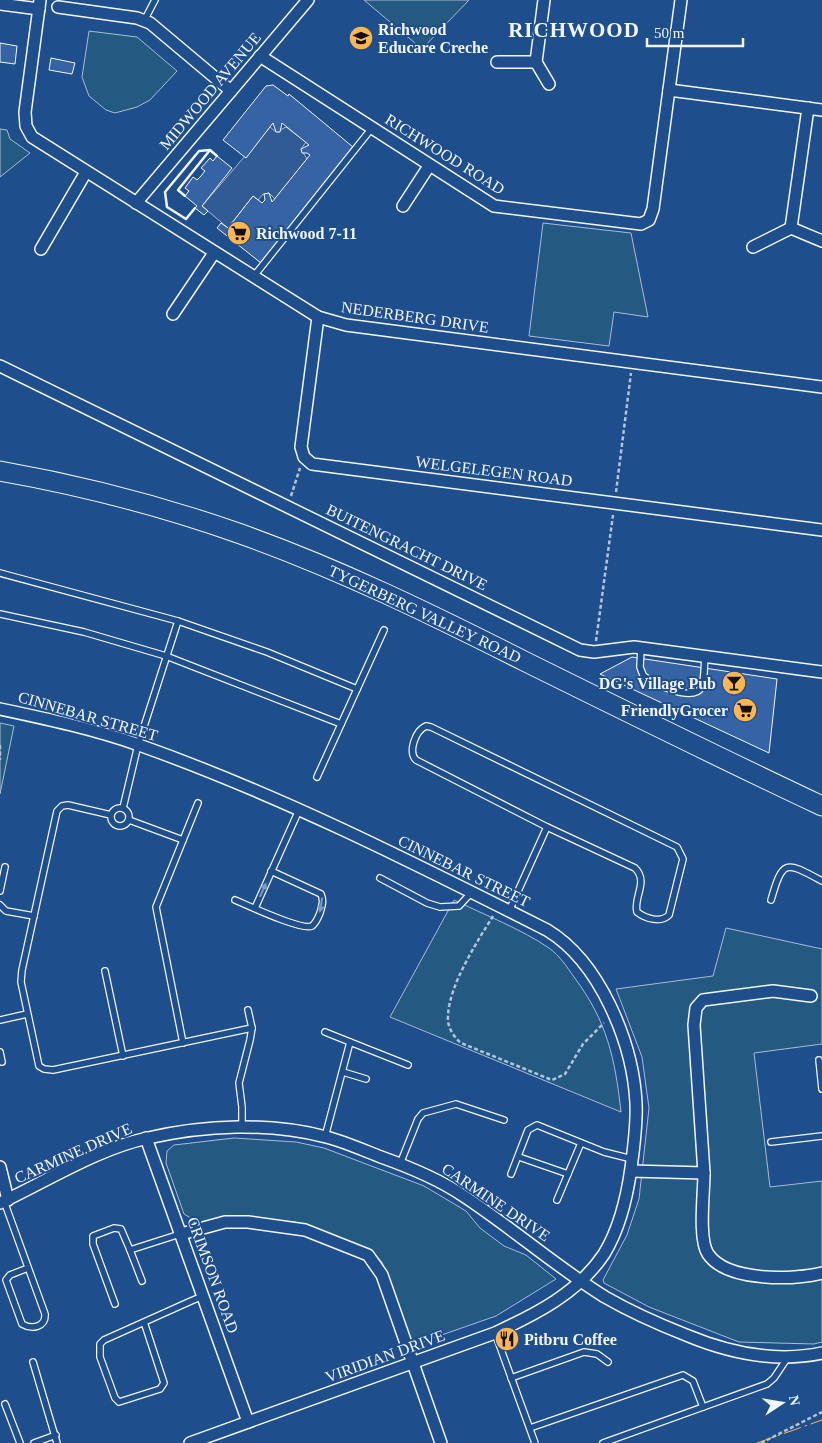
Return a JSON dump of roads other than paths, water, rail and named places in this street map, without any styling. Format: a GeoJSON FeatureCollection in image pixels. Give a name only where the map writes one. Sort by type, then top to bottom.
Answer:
{"type":"FeatureCollection","features":[{"type":"Feature","properties":{"kind":"main road","name":"TYGERBERG VALLEY ROAD"},"geometry":{"type":"LineString","coordinates":[[3,472],[141,503],[228,530],[354,579],[822,806]]}},
{"type":"Feature","properties":{"kind":"street","name":"MIDWOOD AVENUE"},"geometry":{"type":"LineString","coordinates":[[136,203],[308,0]]}},
{"type":"Feature","properties":{"kind":"street"},"geometry":{"type":"LineString","coordinates":[[544,0],[536,62],[549,84]]}},
{"type":"Feature","properties":{"kind":"street","name":"RICHWOOD ROAD"},"geometry":{"type":"LineString","coordinates":[[260,56],[484,201],[502,208],[641,224],[649,220],[653,209],[681,0]]}},
{"type":"Feature","properties":{"kind":"street"},"geometry":{"type":"LineString","coordinates":[[0,4],[39,4]]}},
{"type":"Feature","properties":{"kind":"street","name":"NEDERBERG DRIVE"},"geometry":{"type":"LineString","coordinates":[[39,4],[25,112],[28,130],[37,142],[318,317],[346,325],[822,387]]}},
{"type":"Feature","properties":{"kind":"street"},"geometry":{"type":"LineString","coordinates":[[58,7],[137,18],[150,23],[231,91]]}},
{"type":"Feature","properties":{"kind":"street"},"geometry":{"type":"LineString","coordinates":[[497,62],[536,62]]}},
{"type":"Feature","properties":{"kind":"street"},"geometry":{"type":"LineString","coordinates":[[669,90],[822,110]]}},
{"type":"Feature","properties":{"kind":"street"},"geometry":{"type":"LineString","coordinates":[[791,228],[808,108]]}},
{"type":"Feature","properties":{"kind":"street"},"geometry":{"type":"LineString","coordinates":[[404,206],[428,166]]}},
{"type":"Feature","properties":{"kind":"street"},"geometry":{"type":"LineString","coordinates":[[41,248],[86,172]]}},
{"type":"Feature","properties":{"kind":"street"},"geometry":{"type":"LineString","coordinates":[[753,247],[791,228],[822,241]]}},
{"type":"Feature","properties":{"kind":"street"},"geometry":{"type":"LineString","coordinates":[[173,314],[214,253]]}},
{"type":"Feature","properties":{"kind":"street","name":"WELGELEGEN ROAD"},"geometry":{"type":"LineString","coordinates":[[318,317],[301,446],[304,457],[312,464],[822,530]]}},
{"type":"Feature","properties":{"kind":"street","name":"BUITENGRACHT DRIVE"},"geometry":{"type":"LineString","coordinates":[[0,366],[580,650],[594,652],[640,648],[822,672]]}},
{"type":"Feature","properties":{"kind":"street","name":"CINNEBAR STREET"},"geometry":{"type":"LineString","coordinates":[[0,709],[55,721],[138,745],[242,784],[299,809],[509,911],[547,930],[566,943],[588,968],[606,997],[626,1048],[635,1091],[636,1114],[626,1202],[610,1242],[593,1268],[581,1280]]}},
{"type":"Feature","properties":{"kind":"street"},"geometry":{"type":"LineString","coordinates":[[811,996],[773,991],[703,1000],[696,1008],[694,1025],[704,1173],[703,1240],[708,1254],[722,1265],[747,1274],[771,1279],[822,1273]]}},
{"type":"Feature","properties":{"kind":"street","name":"CARMINE DRIVE"},"geometry":{"type":"LineString","coordinates":[[4,1202],[118,1147],[146,1138],[200,1130],[242,1127],[283,1130],[325,1137],[400,1164],[462,1194],[581,1280],[630,1311],[706,1344],[744,1354],[788,1356],[822,1353]]}},
{"type":"Feature","properties":{"kind":"street","name":"CRIMSON ROAD"},"geometry":{"type":"LineString","coordinates":[[146,1138],[248,1422]]}},
{"type":"Feature","properties":{"kind":"street"},"geometry":{"type":"LineString","coordinates":[[0,1167],[4,1202]]}},
{"type":"Feature","properties":{"kind":"street"},"geometry":{"type":"LineString","coordinates":[[631,1171],[704,1173]]}},
{"type":"Feature","properties":{"kind":"street"},"geometry":{"type":"LineString","coordinates":[[181,1234],[226,1222],[273,1225],[305,1230],[368,1255],[382,1275],[441,1443]]}},
{"type":"Feature","properties":{"kind":"street","name":"VIRIDIAN DRIVE"},"geometry":{"type":"LineString","coordinates":[[190,1443],[495,1333],[532,1316],[557,1301],[581,1280]]}},
{"type":"Feature","properties":{"kind":"lane"},"geometry":{"type":"LineString","coordinates":[[144,21],[156,0]]}},
{"type":"Feature","properties":{"kind":"lane"},"geometry":{"type":"LineString","coordinates":[[254,276],[372,128]]}},
{"type":"Feature","properties":{"kind":"lane"},"geometry":{"type":"LineString","coordinates":[[0,573],[178,621],[267,652],[357,690]]}},
{"type":"Feature","properties":{"kind":"lane"},"geometry":{"type":"LineString","coordinates":[[0,614],[84,632],[166,656],[341,724]]}},
{"type":"Feature","properties":{"kind":"lane"},"geometry":{"type":"LineString","coordinates":[[123,808],[138,745],[178,621]]}},
{"type":"Feature","properties":{"kind":"lane"},"geometry":{"type":"LineString","coordinates":[[317,778],[384,630]]}},
{"type":"Feature","properties":{"kind":"lane"},"geometry":{"type":"LineString","coordinates":[[640,648],[640,667],[643,675],[684,694],[701,688],[705,656]]}},
{"type":"Feature","properties":{"kind":"lane"},"geometry":{"type":"LineString","coordinates":[[430,726],[677,847],[683,859],[669,915],[664,919],[658,920],[637,912],[636,906],[642,880],[635,868],[547,827],[416,760],[412,755],[412,749],[421,728],[430,726]]}},
{"type":"Feature","properties":{"kind":"lane"},"geometry":{"type":"LineString","coordinates":[[183,1043],[156,907],[198,803]]}},
{"type":"Feature","properties":{"kind":"lane"},"geometry":{"type":"LineString","coordinates":[[112,815],[68,805],[59,808],[22,970],[21,982],[37,1062],[44,1069],[53,1070],[252,1028]]}},
{"type":"Feature","properties":{"kind":"lane"},"geometry":{"type":"LineString","coordinates":[[123,808],[129,813],[129,820],[126,824],[118,826],[112,820],[112,815],[116,809],[123,808]]}},
{"type":"Feature","properties":{"kind":"lane"},"geometry":{"type":"LineString","coordinates":[[255,908],[299,809]]}},
{"type":"Feature","properties":{"kind":"lane"},"geometry":{"type":"LineString","coordinates":[[129,820],[183,840]]}},
{"type":"Feature","properties":{"kind":"lane"},"geometry":{"type":"LineString","coordinates":[[509,911],[547,827]]}},
{"type":"Feature","properties":{"kind":"lane"},"geometry":{"type":"LineString","coordinates":[[0,890],[6,867]]}},
{"type":"Feature","properties":{"kind":"lane"},"geometry":{"type":"LineString","coordinates":[[771,900],[778,874],[787,868],[799,869],[822,881]]}},
{"type":"Feature","properties":{"kind":"lane"},"geometry":{"type":"LineString","coordinates":[[235,900],[303,927],[312,926],[316,921],[324,900],[321,894],[272,872]]}},
{"type":"Feature","properties":{"kind":"lane"},"geometry":{"type":"LineString","coordinates":[[380,878],[440,907],[459,906],[471,893]]}},
{"type":"Feature","properties":{"kind":"lane"},"geometry":{"type":"LineString","coordinates":[[0,905],[6,911],[34,916]]}},
{"type":"Feature","properties":{"kind":"lane"},"geometry":{"type":"LineString","coordinates":[[105,971],[123,1056]]}},
{"type":"Feature","properties":{"kind":"lane"},"geometry":{"type":"LineString","coordinates":[[242,1127],[239,1083],[252,1028],[248,1010]]}},
{"type":"Feature","properties":{"kind":"lane"},"geometry":{"type":"LineString","coordinates":[[0,1020],[27,1014]]}},
{"type":"Feature","properties":{"kind":"lane"},"geometry":{"type":"LineString","coordinates":[[325,1032],[408,1065]]}},
{"type":"Feature","properties":{"kind":"lane"},"geometry":{"type":"LineString","coordinates":[[325,1137],[350,1042]]}},
{"type":"Feature","properties":{"kind":"lane"},"geometry":{"type":"LineString","coordinates":[[0,1052],[2,1062]]}},
{"type":"Feature","properties":{"kind":"lane"},"geometry":{"type":"LineString","coordinates":[[818,1060],[822,1089]]}},
{"type":"Feature","properties":{"kind":"lane"},"geometry":{"type":"LineString","coordinates":[[343,1072],[366,1079]]}},
{"type":"Feature","properties":{"kind":"lane"},"geometry":{"type":"LineString","coordinates":[[400,1164],[418,1119],[423,1113],[456,1104],[504,1120]]}},
{"type":"Feature","properties":{"kind":"lane"},"geometry":{"type":"LineString","coordinates":[[511,1174],[528,1130],[537,1125],[604,1152],[632,1159]]}},
{"type":"Feature","properties":{"kind":"lane"},"geometry":{"type":"LineString","coordinates":[[771,1142],[822,1136]]}},
{"type":"Feature","properties":{"kind":"lane"},"geometry":{"type":"LineString","coordinates":[[557,1200],[581,1142]]}},
{"type":"Feature","properties":{"kind":"lane"},"geometry":{"type":"LineString","coordinates":[[519,1157],[568,1174]]}},
{"type":"Feature","properties":{"kind":"lane"},"geometry":{"type":"LineString","coordinates":[[4,1202],[28,1268],[46,1319],[41,1325],[31,1328],[22,1324],[6,1280],[10,1275],[28,1268]]}},
{"type":"Feature","properties":{"kind":"lane"},"geometry":{"type":"LineString","coordinates":[[115,1304],[93,1244],[93,1236],[114,1228],[121,1229],[142,1281]]}},
{"type":"Feature","properties":{"kind":"lane"},"geometry":{"type":"LineString","coordinates":[[130,1250],[181,1234]]}},
{"type":"Feature","properties":{"kind":"lane"},"geometry":{"type":"LineString","coordinates":[[144,1322],[164,1383],[160,1389],[119,1402],[115,1398],[100,1357],[100,1344],[104,1340],[144,1322],[203,1296]]}},
{"type":"Feature","properties":{"kind":"lane"},"geometry":{"type":"LineString","coordinates":[[495,1333],[536,1443]]}},
{"type":"Feature","properties":{"kind":"lane"},"geometry":{"type":"LineString","coordinates":[[511,1378],[584,1352],[597,1354],[608,1362]]}},
{"type":"Feature","properties":{"kind":"lane"},"geometry":{"type":"LineString","coordinates":[[603,1443],[767,1384],[774,1378],[788,1356]]}},
{"type":"Feature","properties":{"kind":"lane"},"geometry":{"type":"LineString","coordinates":[[33,1362],[57,1443]]}},
{"type":"Feature","properties":{"kind":"lane"},"geometry":{"type":"LineString","coordinates":[[530,1428],[683,1375],[691,1378],[693,1381],[703,1408]]}},
{"type":"Feature","properties":{"kind":"lane"},"geometry":{"type":"LineString","coordinates":[[6,1404],[20,1443]]}},
{"type":"Feature","properties":{"kind":"lane"},"geometry":{"type":"LineString","coordinates":[[34,1443],[56,1436]]}},
{"type":"Feature","properties":{"kind":"place","name":"Richwood Educare Creche"},"geometry":{"type":"Point","coordinates":[361,38]}},
{"type":"Feature","properties":{"kind":"place","name":"Richwood 7-11"},"geometry":{"type":"Point","coordinates":[239,233]}},
{"type":"Feature","properties":{"kind":"place","name":"DG's Village Pub"},"geometry":{"type":"Point","coordinates":[734,683]}},
{"type":"Feature","properties":{"kind":"place","name":"FriendlyGrocer"},"geometry":{"type":"Point","coordinates":[745,710]}},
{"type":"Feature","properties":{"kind":"place","name":"Pitbru Coffee"},"geometry":{"type":"Point","coordinates":[507,1339]}},
{"type":"Feature","properties":{"kind":"district","name":"RICHWOOD"},"geometry":{"type":"Point","coordinates":[574,30]}}]}
